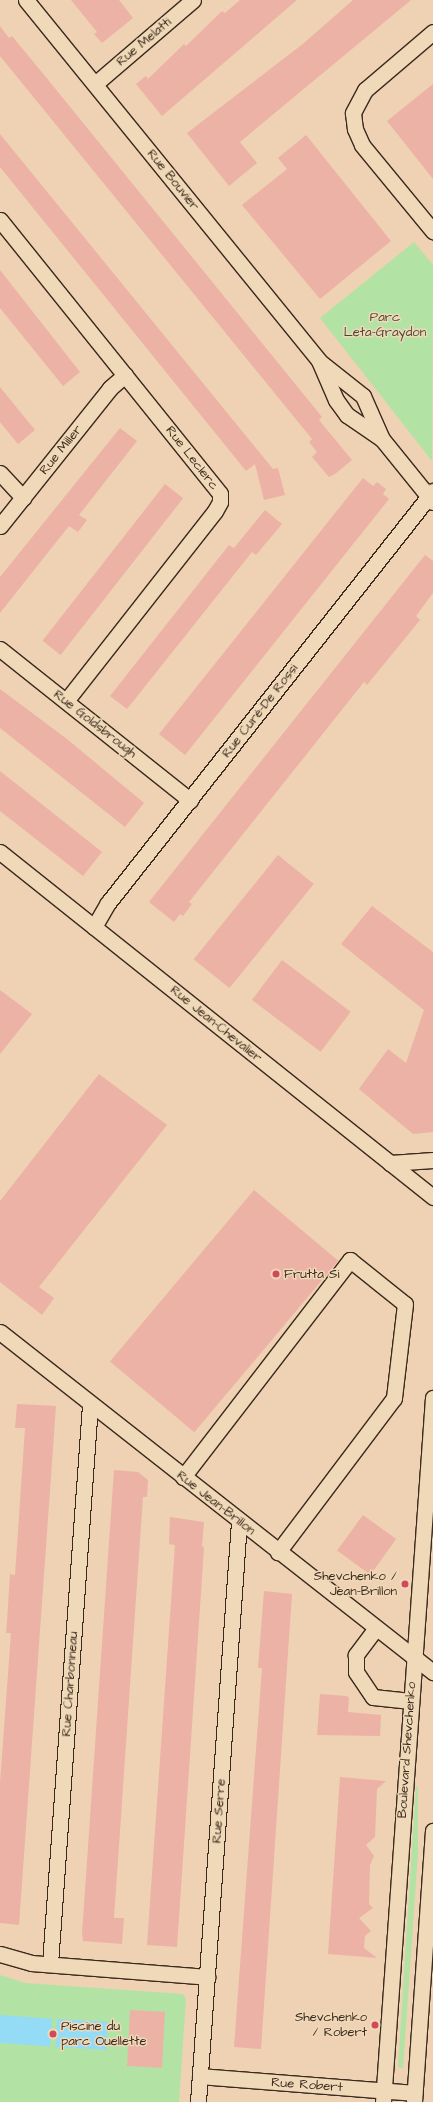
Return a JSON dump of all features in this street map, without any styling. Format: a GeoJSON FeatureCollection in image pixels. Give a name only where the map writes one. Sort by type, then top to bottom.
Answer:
{"type":"FeatureCollection","features":[{"type":"Feature","properties":{"kind":"street","name":"Rue Bouvier"},"geometry":{"type":"LineString","coordinates":[[26,0],[319,361],[363,396],[382,439]]}},
{"type":"Feature","properties":{"kind":"street","name":"Rue Melatti"},"geometry":{"type":"LineString","coordinates":[[95,84],[193,0]]}},
{"type":"Feature","properties":{"kind":"street"},"geometry":{"type":"LineString","coordinates":[[433,32],[365,90],[353,113],[355,129],[362,145],[433,231]]}},
{"type":"Feature","properties":{"kind":"street","name":"Rue Leclerc"},"geometry":{"type":"LineString","coordinates":[[0,220],[216,486],[220,494],[220,502],[66,702]]}},
{"type":"Feature","properties":{"kind":"street","name":"Rue Bouvier"},"geometry":{"type":"LineString","coordinates":[[319,361],[336,400],[347,415],[382,439],[432,497]]}},
{"type":"Feature","properties":{"kind":"street","name":"Rue Miller"},"geometry":{"type":"LineString","coordinates":[[0,526],[110,388],[125,375]]}},
{"type":"Feature","properties":{"kind":"street"},"geometry":{"type":"LineString","coordinates":[[0,473],[23,498]]}},
{"type":"Feature","properties":{"kind":"street","name":"Rue Curé-De Rossi"},"geometry":{"type":"LineString","coordinates":[[94,927],[108,903],[432,497]]}},
{"type":"Feature","properties":{"kind":"street","name":"Rue Goldsbrough"},"geometry":{"type":"LineString","coordinates":[[0,649],[190,800]]}},
{"type":"Feature","properties":{"kind":"street","name":"Rue Jean-Chevalier"},"geometry":{"type":"LineString","coordinates":[[0,852],[433,1197]]}},
{"type":"Feature","properties":{"kind":"street"},"geometry":{"type":"LineString","coordinates":[[390,1163],[433,1160]]}},
{"type":"Feature","properties":{"kind":"street"},"geometry":{"type":"LineString","coordinates":[[183,1477],[350,1260],[405,1304],[394,1398],[278,1552]]}},
{"type":"Feature","properties":{"kind":"street","name":"Rue Jean-Brillon"},"geometry":{"type":"LineString","coordinates":[[0,1332],[278,1552],[433,1672]]}},
{"type":"Feature","properties":{"kind":"street","name":"Boulevard Shevchenko"},"geometry":{"type":"LineString","coordinates":[[383,2096],[433,1398]]}},
{"type":"Feature","properties":{"kind":"street","name":"Rue Charbonneau"},"geometry":{"type":"LineString","coordinates":[[50,1964],[90,1404]]}},
{"type":"Feature","properties":{"kind":"street","name":"Rue Serre"},"geometry":{"type":"LineString","coordinates":[[198,2102],[239,1521]]}},
{"type":"Feature","properties":{"kind":"street"},"geometry":{"type":"LineString","coordinates":[[376,1628],[356,1655],[356,1672],[373,1697],[411,1701]]}},
{"type":"Feature","properties":{"kind":"street"},"geometry":{"type":"LineString","coordinates":[[414,2097],[433,1833]]}},
{"type":"Feature","properties":{"kind":"street"},"geometry":{"type":"LineString","coordinates":[[0,1954],[31,1963],[207,1977]]}},
{"type":"Feature","properties":{"kind":"street","name":"Rue Robert"},"geometry":{"type":"LineString","coordinates":[[200,2076],[383,2096],[414,2097]]}},
{"type":"Feature","properties":{"kind":"green space","name":"Parc Leta-Graydon"},"geometry":{"type":"Polygon","coordinates":[[[414,242],[433,265],[432,461],[320,318],[414,242]]]}},
{"type":"Feature","properties":{"kind":"green space"},"geometry":{"type":"Polygon","coordinates":[[[418,1786],[418,1853],[403,2068],[398,2067],[416,1787],[418,1786]]]}},
{"type":"Feature","properties":{"kind":"green space"},"geometry":{"type":"Polygon","coordinates":[[[0,1975],[25,1983],[183,1994],[186,1999],[179,2102],[0,2102],[0,1975]]]}},
{"type":"Feature","properties":{"kind":"water"},"geometry":{"type":"Polygon","coordinates":[[[0,2015],[52,2019],[50,2047],[0,2043],[0,2015]]]}},
{"type":"Feature","properties":{"kind":"water"},"geometry":{"type":"Polygon","coordinates":[[[57,2019],[108,2022],[106,2050],[56,2047],[57,2019]]]}},
{"type":"Feature","properties":{"kind":"building"},"geometry":{"type":"Polygon","coordinates":[[[71,0],[119,0],[133,18],[102,43],[94,34],[97,32],[71,0]]]}},
{"type":"Feature","properties":{"kind":"building"},"geometry":{"type":"Polygon","coordinates":[[[240,0],[297,0],[162,116],[136,84],[146,76],[148,79],[184,44],[186,46],[222,11],[225,13],[240,0]]]}},
{"type":"Feature","properties":{"kind":"building"},"geometry":{"type":"Polygon","coordinates":[[[353,0],[411,0],[240,142],[257,163],[229,186],[187,133],[304,43],[353,0]]]}},
{"type":"Feature","properties":{"kind":"building"},"geometry":{"type":"Polygon","coordinates":[[[0,26],[9,38],[12,36],[45,76],[322,417],[319,420],[352,460],[335,474],[329,477],[312,457],[317,452],[309,442],[312,439],[0,56],[0,26]]]}},
{"type":"Feature","properties":{"kind":"building"},"geometry":{"type":"Polygon","coordinates":[[[433,84],[433,179],[387,121],[433,84]]]}},
{"type":"Feature","properties":{"kind":"building"},"geometry":{"type":"Polygon","coordinates":[[[0,134],[273,469],[278,468],[285,495],[264,500],[255,464],[246,471],[0,167],[0,134]]]}},
{"type":"Feature","properties":{"kind":"building"},"geometry":{"type":"Polygon","coordinates":[[[306,135],[391,241],[320,299],[242,205],[287,169],[278,158],[306,135]]]}},
{"type":"Feature","properties":{"kind":"building"},"geometry":{"type":"Polygon","coordinates":[[[0,270],[80,372],[63,386],[0,308],[0,270]]]}},
{"type":"Feature","properties":{"kind":"building"},"geometry":{"type":"Polygon","coordinates":[[[0,387],[35,430],[18,444],[0,422],[0,387]]]}},
{"type":"Feature","properties":{"kind":"building"},"geometry":{"type":"Polygon","coordinates":[[[120,428],[137,441],[79,515],[87,520],[78,532],[69,526],[0,613],[0,577],[120,428]]]}},
{"type":"Feature","properties":{"kind":"building"},"geometry":{"type":"Polygon","coordinates":[[[363,478],[373,486],[377,482],[386,489],[383,494],[389,499],[185,755],[159,734],[363,478]]]}},
{"type":"Feature","properties":{"kind":"building"},"geometry":{"type":"Polygon","coordinates":[[[165,484],[183,498],[61,655],[42,641],[165,484]]]}},
{"type":"Feature","properties":{"kind":"building"},"geometry":{"type":"Polygon","coordinates":[[[265,510],[282,524],[256,555],[252,552],[127,709],[110,696],[229,545],[234,548],[265,510]]]}},
{"type":"Feature","properties":{"kind":"building"},"geometry":{"type":"Polygon","coordinates":[[[425,555],[433,561],[433,593],[416,616],[420,620],[367,685],[364,682],[189,902],[192,904],[183,916],[180,914],[174,922],[149,902],[425,555]]]}},
{"type":"Feature","properties":{"kind":"building"},"geometry":{"type":"Polygon","coordinates":[[[0,689],[67,739],[144,803],[125,827],[0,728],[0,689]]]}},
{"type":"Feature","properties":{"kind":"building"},"geometry":{"type":"Polygon","coordinates":[[[0,771],[102,852],[83,876],[0,811],[0,771]]]}},
{"type":"Feature","properties":{"kind":"building"},"geometry":{"type":"Polygon","coordinates":[[[278,855],[314,884],[229,988],[194,959],[278,855]]]}},
{"type":"Feature","properties":{"kind":"building"},"geometry":{"type":"Polygon","coordinates":[[[372,906],[433,952],[433,1132],[413,1134],[359,1089],[388,1049],[406,1063],[424,1010],[341,944],[372,906]]]}},
{"type":"Feature","properties":{"kind":"building"},"geometry":{"type":"Polygon","coordinates":[[[282,960],[351,1012],[321,1052],[252,1000],[282,960]]]}},
{"type":"Feature","properties":{"kind":"building"},"geometry":{"type":"Polygon","coordinates":[[[0,990],[32,1014],[0,1054],[0,990]]]}},
{"type":"Feature","properties":{"kind":"building"},"geometry":{"type":"Polygon","coordinates":[[[99,1074],[167,1125],[39,1287],[54,1298],[42,1315],[0,1282],[0,1201],[99,1074]]]}},
{"type":"Feature","properties":{"kind":"building"},"geometry":{"type":"Polygon","coordinates":[[[254,1190],[338,1261],[194,1432],[110,1362],[254,1190]]]}},
{"type":"Feature","properties":{"kind":"building"},"geometry":{"type":"Polygon","coordinates":[[[17,1404],[56,1406],[19,1925],[0,1923],[0,1783],[11,1633],[6,1633],[10,1574],[15,1575],[25,1428],[15,1428],[17,1404]]]}},
{"type":"Feature","properties":{"kind":"building"},"geometry":{"type":"Polygon","coordinates":[[[114,1470],[138,1472],[148,1480],[147,1497],[143,1497],[114,1918],[124,1918],[122,1944],[83,1941],[82,1934],[114,1470]]]}},
{"type":"Feature","properties":{"kind":"building"},"geometry":{"type":"Polygon","coordinates":[[[363,1515],[396,1539],[370,1575],[337,1551],[363,1515]]]}},
{"type":"Feature","properties":{"kind":"building"},"geometry":{"type":"Polygon","coordinates":[[[170,1517],[204,1522],[202,1546],[204,1548],[177,1947],[147,1945],[175,1545],[169,1544],[170,1517]]]}},
{"type":"Feature","properties":{"kind":"building"},"geometry":{"type":"Polygon","coordinates":[[[264,1591],[292,1594],[261,2049],[234,2047],[262,1668],[258,1668],[264,1591]]]}},
{"type":"Feature","properties":{"kind":"building"},"geometry":{"type":"Polygon","coordinates":[[[320,1694],[347,1696],[349,1698],[348,1712],[381,1715],[380,1736],[317,1735],[320,1694]]]}},
{"type":"Feature","properties":{"kind":"building"},"geometry":{"type":"Polygon","coordinates":[[[340,1777],[386,1781],[377,1789],[375,1837],[366,1845],[374,1856],[370,1865],[369,1904],[373,1908],[359,1918],[371,1931],[365,1936],[364,1948],[377,1958],[328,1954],[340,1777]]]}},
{"type":"Feature","properties":{"kind":"building"},"geometry":{"type":"Polygon","coordinates":[[[130,2010],[165,2012],[162,2068],[127,2066],[130,2010]]]}},
{"type":"Feature","properties":{"kind":"place","name":"Frutta Si"},"geometry":{"type":"Point","coordinates":[276,1274]}},
{"type":"Feature","properties":{"kind":"place","name":"Shevchenko / Jean-Brillon"},"geometry":{"type":"Point","coordinates":[405,1584]}},
{"type":"Feature","properties":{"kind":"place","name":"Shevchenko / Robert"},"geometry":{"type":"Point","coordinates":[375,2025]}},
{"type":"Feature","properties":{"kind":"place","name":"Piscine du parc Ouellette"},"geometry":{"type":"Point","coordinates":[53,2034]}}]}
